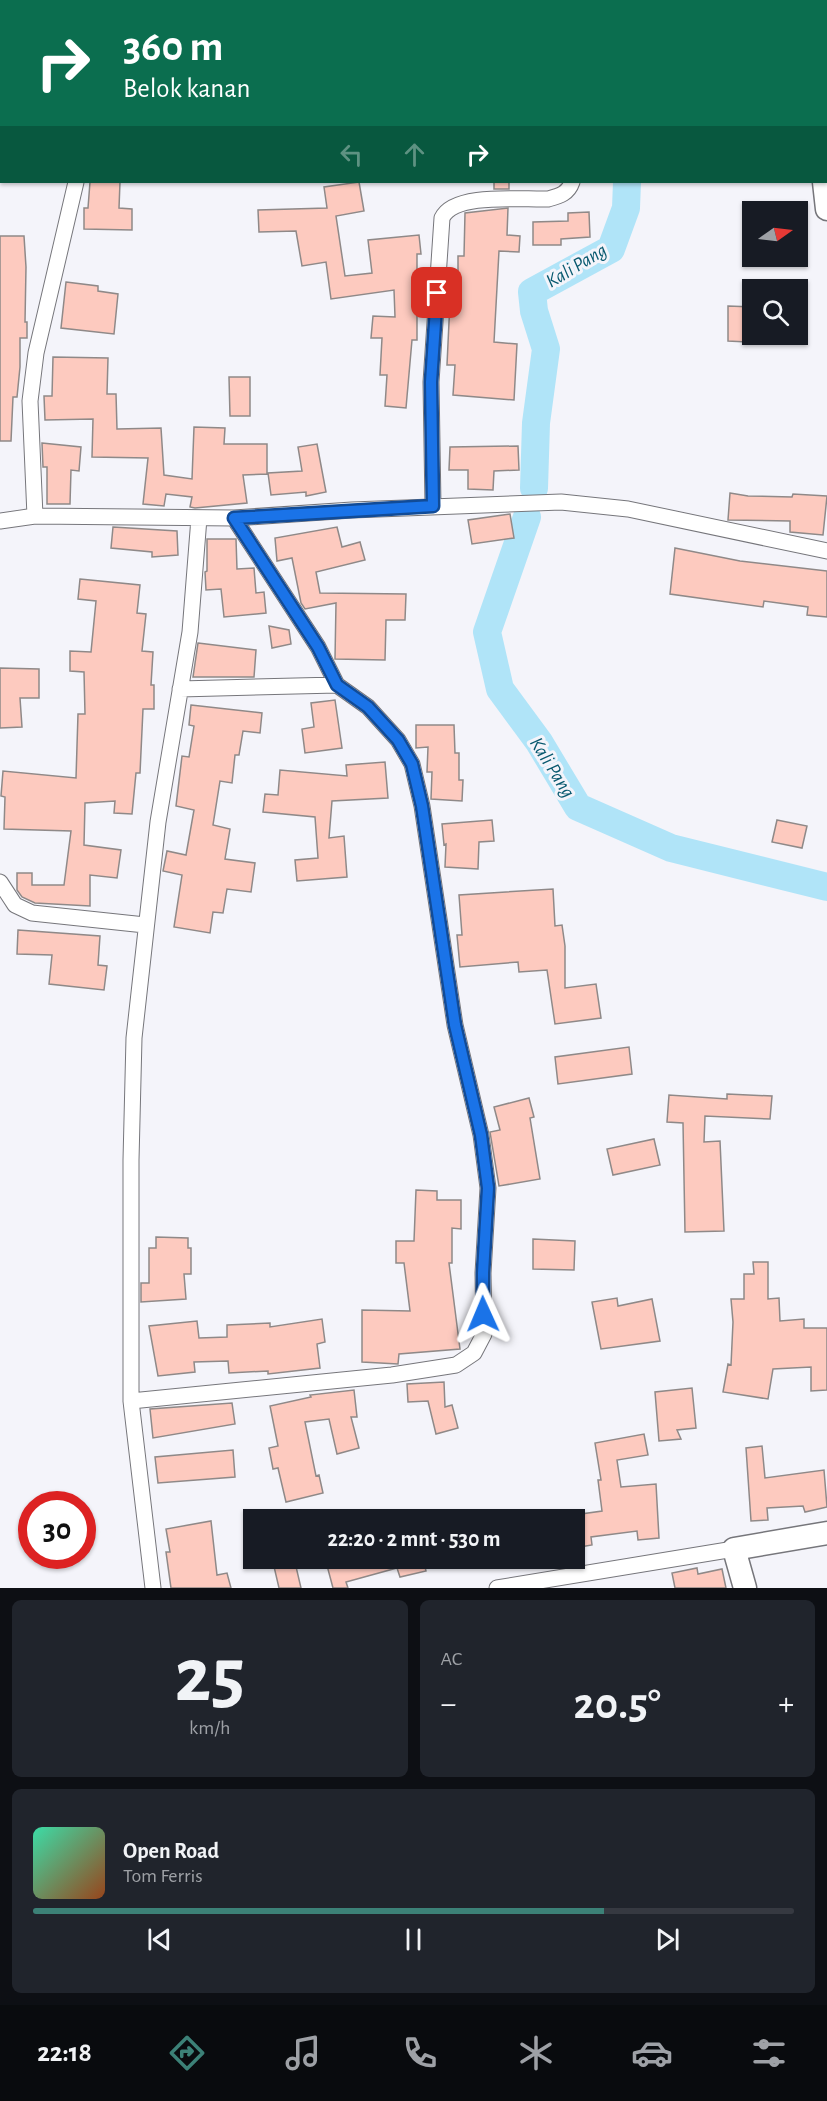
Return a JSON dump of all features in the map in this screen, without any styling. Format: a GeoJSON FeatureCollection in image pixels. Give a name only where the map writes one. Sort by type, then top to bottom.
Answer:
{"type":"FeatureCollection","features":[{"type":"Feature","properties":{"kind":"street"},"geometry":{"type":"LineString","coordinates":[[35,516],[30,401],[36,353],[76,183]]}},
{"type":"Feature","properties":{"kind":"street"},"geometry":{"type":"LineString","coordinates":[[433,506],[431,382],[442,218],[451,206],[470,201],[548,199],[560,196],[566,192],[571,183]]}},
{"type":"Feature","properties":{"kind":"street"},"geometry":{"type":"LineString","coordinates":[[824,183],[827,208]]}},
{"type":"Feature","properties":{"kind":"street"},"geometry":{"type":"LineString","coordinates":[[0,521],[35,516],[234,518],[433,506],[561,502],[628,509],[827,550]]}},
{"type":"Feature","properties":{"kind":"street"},"geometry":{"type":"LineString","coordinates":[[153,1588],[131,1401],[130,1183],[134,1038],[158,822],[190,632],[199,518]]}},
{"type":"Feature","properties":{"kind":"street"},"geometry":{"type":"LineString","coordinates":[[131,1401],[380,1376],[456,1365],[474,1353],[484,1334],[483,1273],[488,1188],[481,1135],[455,1025],[422,806],[412,764],[398,740],[368,707],[337,685],[318,647],[234,518]]}},
{"type":"Feature","properties":{"kind":"street"},"geometry":{"type":"LineString","coordinates":[[180,689],[337,685]]}},
{"type":"Feature","properties":{"kind":"street"},"geometry":{"type":"LineString","coordinates":[[0,882],[15,905],[21,910],[145,925]]}},
{"type":"Feature","properties":{"kind":"street"},"geometry":{"type":"LineString","coordinates":[[497,1588],[827,1533]]}},
{"type":"Feature","properties":{"kind":"street"},"geometry":{"type":"LineString","coordinates":[[734,1549],[745,1588]]}},
{"type":"Feature","properties":{"kind":"building"},"geometry":{"type":"Polygon","coordinates":[[[90,183],[120,183],[119,208],[132,209],[132,230],[84,229],[84,208],[88,208],[90,183]]]}},
{"type":"Feature","properties":{"kind":"building"},"geometry":{"type":"Polygon","coordinates":[[[359,183],[364,211],[336,216],[345,276],[372,273],[368,240],[419,235],[421,254],[417,254],[417,340],[412,340],[406,408],[385,406],[387,375],[380,375],[382,338],[371,338],[373,316],[395,317],[394,290],[331,299],[326,262],[302,266],[296,231],[259,232],[258,210],[327,208],[324,187],[359,183]]]}},
{"type":"Feature","properties":{"kind":"building"},"geometry":{"type":"Polygon","coordinates":[[[494,183],[509,183],[509,189],[494,189],[494,183]]]}},
{"type":"Feature","properties":{"kind":"building"},"geometry":{"type":"Polygon","coordinates":[[[508,208],[507,235],[520,236],[519,252],[499,251],[494,342],[517,344],[514,400],[453,395],[455,365],[447,365],[451,288],[458,289],[458,256],[464,256],[465,213],[508,208]]]}},
{"type":"Feature","properties":{"kind":"building"},"geometry":{"type":"Polygon","coordinates":[[[589,212],[590,237],[561,239],[561,245],[533,245],[533,222],[568,221],[568,213],[589,212]]]}},
{"type":"Feature","properties":{"kind":"building"},"geometry":{"type":"Polygon","coordinates":[[[0,236],[24,236],[26,267],[27,338],[20,338],[20,367],[17,397],[13,397],[11,441],[0,441],[0,236]]]}},
{"type":"Feature","properties":{"kind":"building"},"geometry":{"type":"Polygon","coordinates":[[[66,282],[98,286],[98,291],[118,294],[114,334],[61,328],[66,282]]]}},
{"type":"Feature","properties":{"kind":"building"},"geometry":{"type":"Polygon","coordinates":[[[728,306],[742,307],[742,342],[728,341],[728,306]]]}},
{"type":"Feature","properties":{"kind":"building"},"geometry":{"type":"Polygon","coordinates":[[[53,357],[108,358],[107,394],[116,394],[117,429],[161,428],[164,475],[192,479],[194,427],[225,428],[224,444],[267,444],[267,474],[243,475],[247,503],[195,508],[190,507],[192,497],[166,494],[164,506],[143,504],[148,458],[92,457],[93,419],[45,420],[44,396],[52,396],[53,357]]]}},
{"type":"Feature","properties":{"kind":"building"},"geometry":{"type":"Polygon","coordinates":[[[229,377],[250,377],[250,416],[230,416],[229,377]]]}},
{"type":"Feature","properties":{"kind":"building"},"geometry":{"type":"Polygon","coordinates":[[[42,443],[81,447],[79,471],[71,470],[70,504],[47,504],[47,467],[43,467],[42,443]]]}},
{"type":"Feature","properties":{"kind":"building"},"geometry":{"type":"Polygon","coordinates":[[[317,444],[326,492],[306,496],[306,492],[271,495],[268,473],[302,471],[298,447],[317,444]]]}},
{"type":"Feature","properties":{"kind":"building"},"geometry":{"type":"Polygon","coordinates":[[[518,446],[519,470],[494,471],[493,490],[468,489],[468,470],[449,470],[450,447],[518,446]]]}},
{"type":"Feature","properties":{"kind":"building"},"geometry":{"type":"Polygon","coordinates":[[[730,493],[748,496],[792,497],[793,494],[827,496],[823,535],[790,532],[790,521],[728,520],[730,493]]]}},
{"type":"Feature","properties":{"kind":"building"},"geometry":{"type":"Polygon","coordinates":[[[510,514],[514,538],[472,544],[468,520],[510,514]]]}},
{"type":"Feature","properties":{"kind":"building"},"geometry":{"type":"Polygon","coordinates":[[[113,527],[177,531],[178,555],[152,557],[152,552],[111,548],[113,527]]]}},
{"type":"Feature","properties":{"kind":"building"},"geometry":{"type":"Polygon","coordinates":[[[337,527],[342,547],[360,542],[365,560],[316,572],[320,593],[406,594],[405,620],[386,620],[385,660],[335,659],[336,603],[305,609],[301,603],[292,558],[277,561],[275,538],[337,527]]]}},
{"type":"Feature","properties":{"kind":"building"},"geometry":{"type":"Polygon","coordinates":[[[207,539],[236,539],[237,569],[254,568],[256,593],[264,592],[266,613],[224,617],[221,589],[206,590],[207,539]]]}},
{"type":"Feature","properties":{"kind":"building"},"geometry":{"type":"Polygon","coordinates":[[[675,548],[740,561],[827,571],[827,617],[807,615],[808,607],[764,601],[763,607],[670,594],[675,548]]]}},
{"type":"Feature","properties":{"kind":"building"},"geometry":{"type":"Polygon","coordinates":[[[80,579],[140,585],[137,613],[146,614],[142,651],[153,652],[151,685],[154,685],[154,709],[143,709],[140,773],[136,773],[132,814],[114,813],[115,801],[85,803],[84,845],[121,850],[117,878],[90,875],[90,906],[35,903],[22,897],[17,890],[17,873],[32,873],[32,885],[64,885],[71,831],[4,829],[5,797],[1,796],[3,771],[76,778],[78,714],[85,714],[84,672],[70,671],[70,651],[91,652],[96,601],[78,599],[80,579]]]}},
{"type":"Feature","properties":{"kind":"building"},"geometry":{"type":"Polygon","coordinates":[[[269,626],[289,630],[291,644],[272,648],[269,626]]]}},
{"type":"Feature","properties":{"kind":"building"},"geometry":{"type":"Polygon","coordinates":[[[198,643],[256,650],[254,677],[193,677],[198,643]]]}},
{"type":"Feature","properties":{"kind":"building"},"geometry":{"type":"Polygon","coordinates":[[[0,668],[39,669],[39,698],[20,698],[22,727],[0,728],[0,668]]]}},
{"type":"Feature","properties":{"kind":"building"},"geometry":{"type":"Polygon","coordinates":[[[335,700],[342,748],[305,753],[302,729],[314,727],[311,703],[335,700]]]}},
{"type":"Feature","properties":{"kind":"building"},"geometry":{"type":"Polygon","coordinates":[[[191,705],[262,713],[260,733],[243,731],[239,755],[235,755],[232,783],[220,781],[213,825],[230,829],[225,859],[255,863],[251,892],[227,889],[223,913],[213,912],[210,933],[174,927],[182,875],[163,871],[167,851],[186,855],[194,810],[176,806],[182,756],[189,757],[194,726],[189,725],[191,705]]]}},
{"type":"Feature","properties":{"kind":"building"},"geometry":{"type":"Polygon","coordinates":[[[416,725],[454,725],[455,753],[459,753],[459,780],[463,780],[462,801],[431,799],[432,772],[427,772],[428,747],[416,748],[416,725]]]}},
{"type":"Feature","properties":{"kind":"building"},"geometry":{"type":"Polygon","coordinates":[[[385,762],[388,798],[332,801],[329,838],[344,836],[347,877],[297,881],[295,860],[318,858],[315,817],[263,812],[265,794],[278,795],[280,770],[347,776],[346,765],[385,762]]]}},
{"type":"Feature","properties":{"kind":"building"},"geometry":{"type":"Polygon","coordinates":[[[492,820],[494,841],[479,842],[478,869],[445,867],[446,844],[444,845],[442,824],[492,820]]]}},
{"type":"Feature","properties":{"kind":"building"},"geometry":{"type":"Polygon","coordinates":[[[777,820],[807,826],[802,848],[772,842],[777,820]]]}},
{"type":"Feature","properties":{"kind":"building"},"geometry":{"type":"Polygon","coordinates":[[[553,889],[555,926],[562,925],[565,946],[565,988],[596,984],[601,1018],[555,1024],[547,970],[519,972],[518,962],[460,967],[457,935],[462,935],[459,895],[553,889]]]}},
{"type":"Feature","properties":{"kind":"building"},"geometry":{"type":"Polygon","coordinates":[[[18,930],[100,936],[98,965],[107,966],[104,990],[49,984],[52,955],[17,954],[18,930]]]}},
{"type":"Feature","properties":{"kind":"building"},"geometry":{"type":"Polygon","coordinates":[[[629,1047],[632,1074],[558,1084],[555,1057],[629,1047]]]}},
{"type":"Feature","properties":{"kind":"building"},"geometry":{"type":"Polygon","coordinates":[[[727,1094],[772,1096],[770,1119],[705,1116],[704,1142],[720,1141],[724,1231],[685,1232],[683,1123],[667,1122],[669,1095],[727,1099],[727,1094]]]}},
{"type":"Feature","properties":{"kind":"building"},"geometry":{"type":"Polygon","coordinates":[[[529,1098],[534,1117],[530,1118],[540,1179],[499,1186],[490,1132],[500,1130],[494,1107],[529,1098]]]}},
{"type":"Feature","properties":{"kind":"building"},"geometry":{"type":"Polygon","coordinates":[[[654,1139],[660,1165],[613,1175],[607,1149],[654,1139]]]}},
{"type":"Feature","properties":{"kind":"building"},"geometry":{"type":"Polygon","coordinates":[[[416,1190],[437,1191],[437,1200],[461,1200],[461,1229],[452,1228],[452,1263],[449,1263],[460,1349],[399,1354],[398,1364],[362,1362],[362,1310],[410,1311],[404,1263],[396,1263],[396,1241],[414,1241],[416,1190]]]}},
{"type":"Feature","properties":{"kind":"building"},"geometry":{"type":"Polygon","coordinates":[[[156,1237],[188,1238],[188,1248],[191,1248],[191,1274],[184,1274],[186,1299],[141,1302],[141,1283],[149,1283],[149,1248],[156,1248],[156,1237]]]}},
{"type":"Feature","properties":{"kind":"building"},"geometry":{"type":"Polygon","coordinates":[[[533,1239],[575,1241],[574,1270],[533,1269],[533,1239]]]}},
{"type":"Feature","properties":{"kind":"building"},"geometry":{"type":"Polygon","coordinates":[[[753,1262],[768,1262],[768,1299],[779,1298],[780,1321],[804,1319],[804,1328],[827,1328],[827,1390],[811,1391],[811,1367],[773,1369],[768,1399],[723,1392],[728,1364],[731,1365],[733,1322],[731,1299],[744,1299],[744,1274],[754,1274],[753,1262]]]}},
{"type":"Feature","properties":{"kind":"building"},"geometry":{"type":"Polygon","coordinates":[[[617,1298],[618,1306],[652,1299],[660,1341],[601,1349],[592,1302],[617,1298]]]}},
{"type":"Feature","properties":{"kind":"building"},"geometry":{"type":"Polygon","coordinates":[[[322,1319],[325,1342],[317,1344],[320,1368],[268,1374],[268,1371],[229,1373],[228,1361],[194,1362],[195,1372],[158,1376],[149,1326],[197,1321],[199,1338],[227,1337],[227,1325],[270,1323],[270,1327],[322,1319]]]}},
{"type":"Feature","properties":{"kind":"building"},"geometry":{"type":"Polygon","coordinates":[[[444,1382],[445,1407],[452,1405],[458,1428],[436,1434],[428,1401],[408,1402],[407,1384],[444,1382]]]}},
{"type":"Feature","properties":{"kind":"building"},"geometry":{"type":"Polygon","coordinates":[[[692,1388],[696,1428],[677,1430],[681,1439],[659,1441],[655,1392],[692,1388]]]}},
{"type":"Feature","properties":{"kind":"building"},"geometry":{"type":"Polygon","coordinates":[[[354,1390],[357,1417],[351,1417],[359,1448],[337,1454],[329,1419],[305,1422],[316,1476],[319,1475],[323,1493],[286,1502],[278,1468],[273,1469],[269,1448],[278,1446],[270,1406],[311,1397],[310,1395],[354,1390]]]}},
{"type":"Feature","properties":{"kind":"building"},"geometry":{"type":"Polygon","coordinates":[[[232,1403],[235,1424],[153,1438],[150,1409],[232,1403]]]}},
{"type":"Feature","properties":{"kind":"building"},"geometry":{"type":"Polygon","coordinates":[[[644,1434],[648,1455],[617,1460],[621,1487],[656,1484],[659,1538],[638,1540],[637,1531],[591,1537],[592,1545],[585,1546],[585,1513],[602,1511],[598,1480],[601,1480],[595,1443],[644,1434]]]}},
{"type":"Feature","properties":{"kind":"building"},"geometry":{"type":"Polygon","coordinates":[[[762,1446],[765,1478],[824,1470],[827,1507],[805,1512],[803,1506],[767,1508],[768,1520],[751,1521],[746,1448],[762,1446]]]}},
{"type":"Feature","properties":{"kind":"building"},"geometry":{"type":"Polygon","coordinates":[[[233,1450],[235,1477],[158,1483],[155,1457],[233,1450]]]}},
{"type":"Feature","properties":{"kind":"building"},"geometry":{"type":"Polygon","coordinates":[[[211,1521],[217,1575],[227,1573],[231,1588],[171,1588],[166,1552],[170,1552],[166,1529],[211,1521]]]}},
{"type":"Feature","properties":{"kind":"building"},"geometry":{"type":"Polygon","coordinates":[[[697,1568],[698,1574],[722,1569],[726,1588],[675,1588],[672,1573],[697,1568]]]}},
{"type":"Feature","properties":{"kind":"building"},"geometry":{"type":"Polygon","coordinates":[[[275,1569],[297,1569],[301,1588],[279,1588],[275,1569]]]}},
{"type":"Feature","properties":{"kind":"building"},"geometry":{"type":"Polygon","coordinates":[[[328,1569],[393,1569],[346,1582],[348,1588],[333,1588],[328,1569]]]}},
{"type":"Feature","properties":{"kind":"building"},"geometry":{"type":"Polygon","coordinates":[[[397,1569],[426,1569],[426,1571],[400,1577],[397,1569]]]}},
{"type":"Feature","properties":{"kind":"waterway","name":"Kali Pang"},"geometry":{"type":"LineString","coordinates":[[534,488],[536,423],[546,349],[534,311],[532,292],[611,249],[626,208],[627,183]]}},
{"type":"Feature","properties":{"kind":"waterway","name":"Kali Pang"},"geometry":{"type":"LineString","coordinates":[[527,517],[487,632],[500,689],[539,742],[578,807],[671,848],[827,887]]}},
{"type":"Feature","properties":{"kind":"route"},"geometry":{"type":"LineString","coordinates":[[437,293],[431,382],[433,506],[234,518],[318,647],[337,685],[368,707],[398,740],[412,764],[422,806],[455,1025],[481,1135],[488,1188],[483,1314]]}}]}
